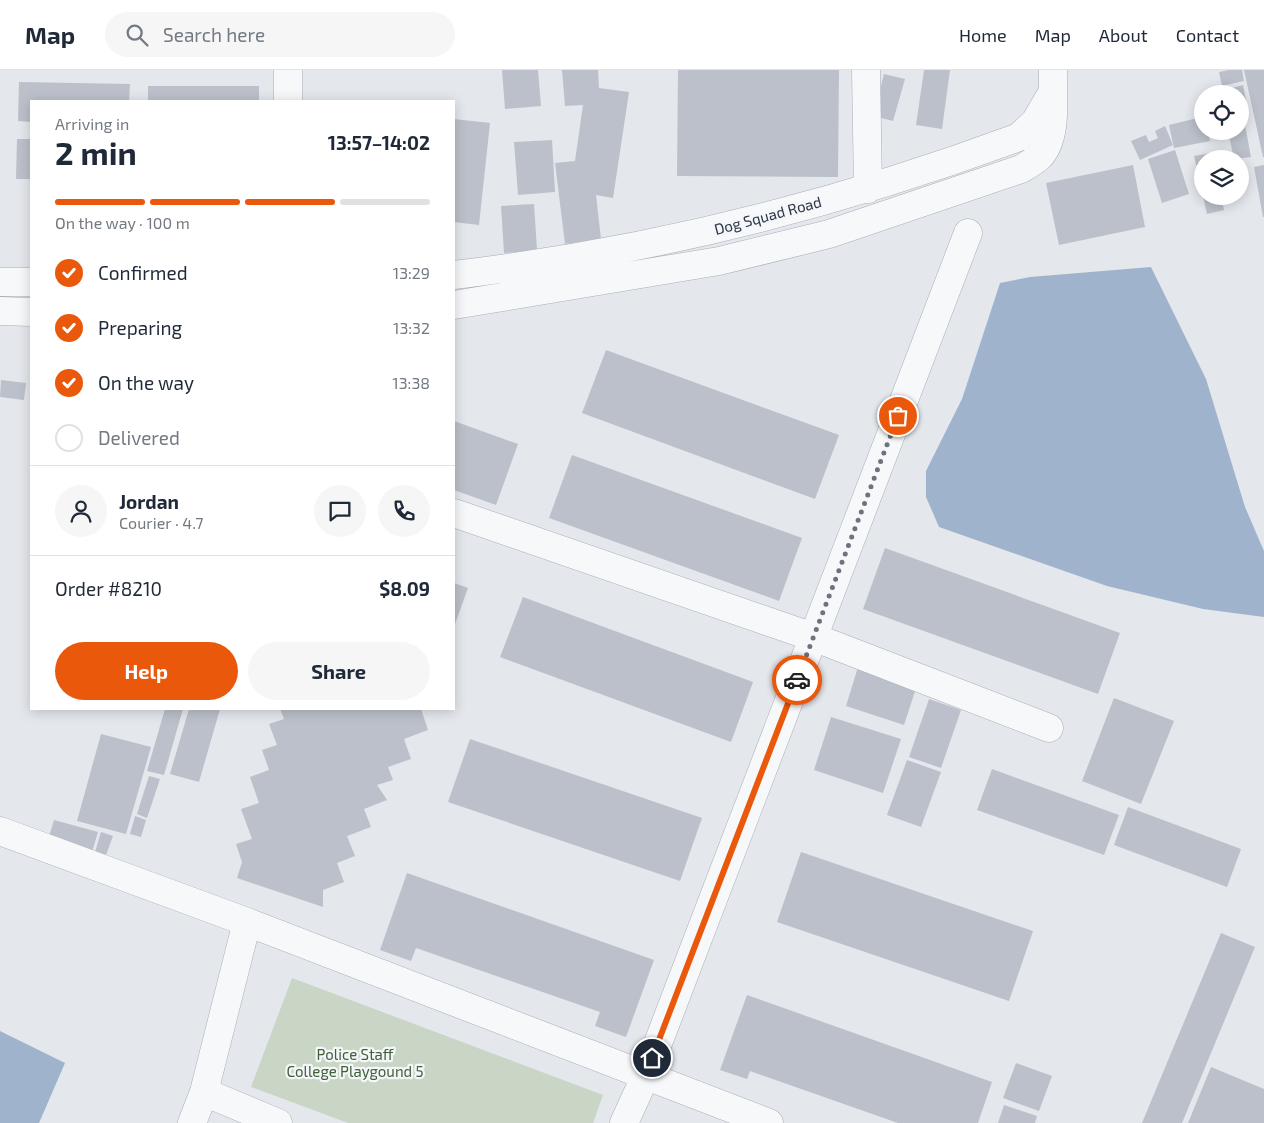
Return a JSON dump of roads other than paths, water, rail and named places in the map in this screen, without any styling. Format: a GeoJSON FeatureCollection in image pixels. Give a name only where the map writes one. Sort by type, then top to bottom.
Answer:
{"type":"FeatureCollection","features":[{"type":"Feature","properties":{"kind":"street"},"geometry":{"type":"LineString","coordinates":[[288,70],[288,100]]}},
{"type":"Feature","properties":{"kind":"street"},"geometry":{"type":"LineString","coordinates":[[866,70],[868,189]]}},
{"type":"Feature","properties":{"kind":"street"},"geometry":{"type":"LineString","coordinates":[[455,306],[719,261],[829,234],[1021,169],[1038,158],[1050,136],[1053,127],[1053,81]]}},
{"type":"Feature","properties":{"kind":"street","name":"Dog Squad Road"},"geometry":{"type":"LineString","coordinates":[[455,276],[557,260],[713,230],[868,189],[1019,137],[1035,122],[1053,81]]}},
{"type":"Feature","properties":{"kind":"street"},"geometry":{"type":"LineString","coordinates":[[624,1123],[645,1077],[968,232]]}},
{"type":"Feature","properties":{"kind":"street"},"geometry":{"type":"LineString","coordinates":[[0,282],[30,282]]}},
{"type":"Feature","properties":{"kind":"street"},"geometry":{"type":"LineString","coordinates":[[0,311],[30,312]]}},
{"type":"Feature","properties":{"kind":"street"},"geometry":{"type":"LineString","coordinates":[[455,513],[813,637],[1049,728]]}},
{"type":"Feature","properties":{"kind":"street"},"geometry":{"type":"LineString","coordinates":[[0,831],[246,922],[645,1077],[769,1123]]}},
{"type":"Feature","properties":{"kind":"street"},"geometry":{"type":"LineString","coordinates":[[192,1123],[204,1092],[246,922]]}},
{"type":"Feature","properties":{"kind":"street"},"geometry":{"type":"LineString","coordinates":[[204,1092],[278,1123]]}},
{"type":"Feature","properties":{"kind":"water"},"geometry":{"type":"Polygon","coordinates":[[[1151,267],[1206,379],[1245,507],[1264,551],[1264,617],[1203,609],[1107,586],[939,527],[926,497],[926,471],[962,399],[1000,283],[1030,277],[1151,267]]]}},
{"type":"Feature","properties":{"kind":"water"},"geometry":{"type":"Polygon","coordinates":[[[0,1031],[65,1063],[39,1123],[0,1123],[0,1031]]]}},
{"type":"Feature","properties":{"kind":"park label","name":"Police Staff College Playgound 5"},"geometry":{"type":"Point","coordinates":[355,1064]}}]}
